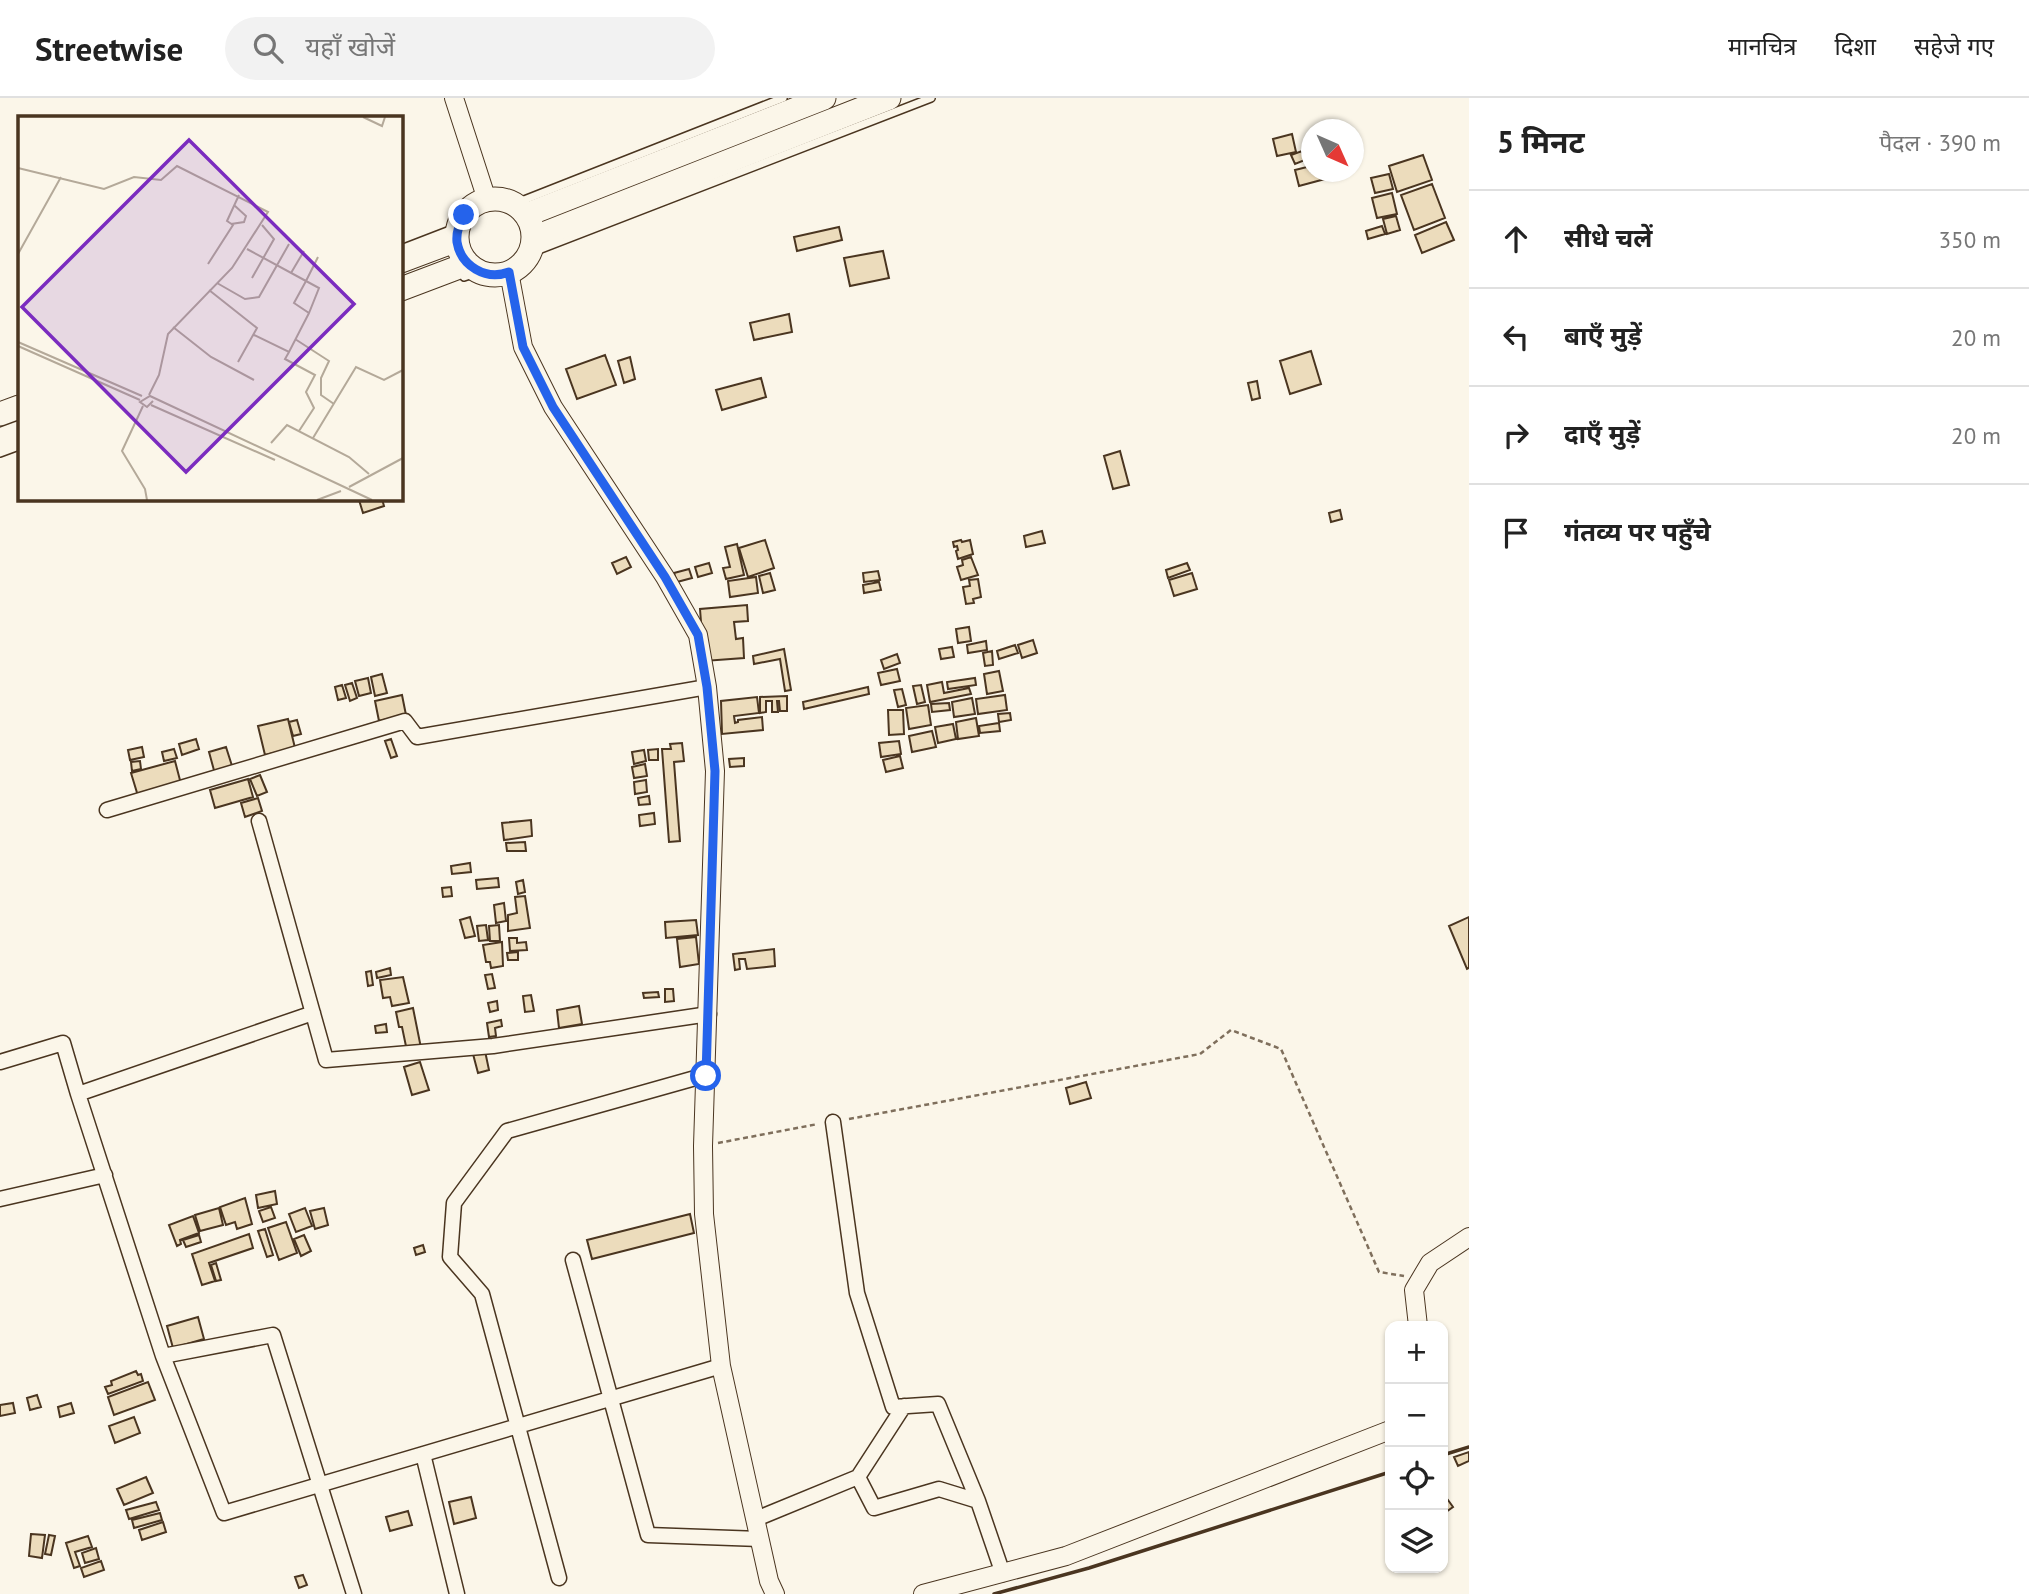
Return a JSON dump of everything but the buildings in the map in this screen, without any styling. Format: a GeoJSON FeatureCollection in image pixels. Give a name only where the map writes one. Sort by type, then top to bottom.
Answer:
{"type":"FeatureCollection","features":[{"type":"Feature","properties":{"kind":"main road"},"geometry":{"type":"LineString","coordinates":[[520,210],[824,98]]}},
{"type":"Feature","properties":{"kind":"main road"},"geometry":{"type":"LineString","coordinates":[[531,246],[889,98]]}},
{"type":"Feature","properties":{"kind":"main road"},"geometry":{"type":"LineString","coordinates":[[402,289],[466,272],[491,275],[516,269],[525,261],[531,246],[531,226],[520,210],[507,201],[495,199],[472,206],[464,215],[457,234],[466,272]]}},
{"type":"Feature","properties":{"kind":"main road"},"geometry":{"type":"LineString","coordinates":[[402,261],[457,234]]}},
{"type":"Feature","properties":{"kind":"main road"},"geometry":{"type":"LineString","coordinates":[[0,414],[18,407]]}},
{"type":"Feature","properties":{"kind":"main road"},"geometry":{"type":"LineString","coordinates":[[0,440],[18,433]]}},
{"type":"Feature","properties":{"kind":"street"},"geometry":{"type":"LineString","coordinates":[[454,98],[487,200]]}},
{"type":"Feature","properties":{"kind":"street"},"geometry":{"type":"LineString","coordinates":[[509,272],[523,347],[553,407],[665,577],[698,635],[707,687],[715,771],[703,1146],[704,1214],[721,1366],[769,1581],[775,1594]]}},
{"type":"Feature","properties":{"kind":"street"},"geometry":{"type":"LineString","coordinates":[[107,810],[405,721],[417,737],[707,687]]}},
{"type":"Feature","properties":{"kind":"street"},"geometry":{"type":"LineString","coordinates":[[259,821],[326,1060],[493,1046],[709,1014]]}},
{"type":"Feature","properties":{"kind":"street"},"geometry":{"type":"LineString","coordinates":[[78,1094],[313,1013]]}},
{"type":"Feature","properties":{"kind":"street"},"geometry":{"type":"LineString","coordinates":[[0,1062],[63,1043],[163,1356],[223,1513],[721,1366]]}},
{"type":"Feature","properties":{"kind":"street"},"geometry":{"type":"LineString","coordinates":[[559,1578],[482,1294],[450,1257],[454,1203],[507,1131],[706,1076]]}},
{"type":"Feature","properties":{"kind":"street"},"geometry":{"type":"LineString","coordinates":[[833,1122],[857,1293],[893,1407],[938,1404],[978,1501],[1003,1574]]}},
{"type":"Feature","properties":{"kind":"street"},"geometry":{"type":"LineString","coordinates":[[0,1199],[104,1175]]}},
{"type":"Feature","properties":{"kind":"street"},"geometry":{"type":"LineString","coordinates":[[1417,1321],[1413,1290],[1430,1263],[1469,1237]]}},
{"type":"Feature","properties":{"kind":"street"},"geometry":{"type":"LineString","coordinates":[[573,1260],[648,1535],[760,1539]]}},
{"type":"Feature","properties":{"kind":"street"},"geometry":{"type":"LineString","coordinates":[[163,1356],[273,1335],[354,1594]]}},
{"type":"Feature","properties":{"kind":"street"},"geometry":{"type":"LineString","coordinates":[[756,1519],[858,1477],[904,1406]]}},
{"type":"Feature","properties":{"kind":"street"},"geometry":{"type":"LineString","coordinates":[[923,1594],[1066,1556],[1385,1432]]}},
{"type":"Feature","properties":{"kind":"street"},"geometry":{"type":"LineString","coordinates":[[423,1454],[457,1594]]}},
{"type":"Feature","properties":{"kind":"street"},"geometry":{"type":"LineString","coordinates":[[858,1477],[874,1507],[939,1489],[978,1501]]}},
{"type":"Feature","properties":{"kind":"lane"},"geometry":{"type":"LineString","coordinates":[[520,210],[783,98]]}},
{"type":"Feature","properties":{"kind":"lane"},"geometry":{"type":"LineString","coordinates":[[531,246],[931,98]]}},
{"type":"Feature","properties":{"kind":"lane"},"geometry":{"type":"LineString","coordinates":[[402,249],[457,234]]}},
{"type":"Feature","properties":{"kind":"lane"},"geometry":{"type":"LineString","coordinates":[[0,453],[18,446]]}},
{"type":"Feature","properties":{"kind":"path"},"geometry":{"type":"LineString","coordinates":[[703,1146],[1200,1054],[1231,1030],[1280,1049],[1379,1272],[1421,1278]]}},
{"type":"Feature","properties":{"kind":"wall"},"geometry":{"type":"LineString","coordinates":[[1448,1453],[1469,1447]]}},
{"type":"Feature","properties":{"kind":"wall"},"geometry":{"type":"LineString","coordinates":[[994,1594],[1089,1568],[1385,1474]]}},
{"type":"Feature","properties":{"kind":"route"},"geometry":{"type":"LineString","coordinates":[[464,215],[458,227],[460,253],[467,264],[479,272],[491,275],[509,272],[523,347],[553,407],[665,577],[698,635],[707,687],[715,771],[706,1076]]}}]}
